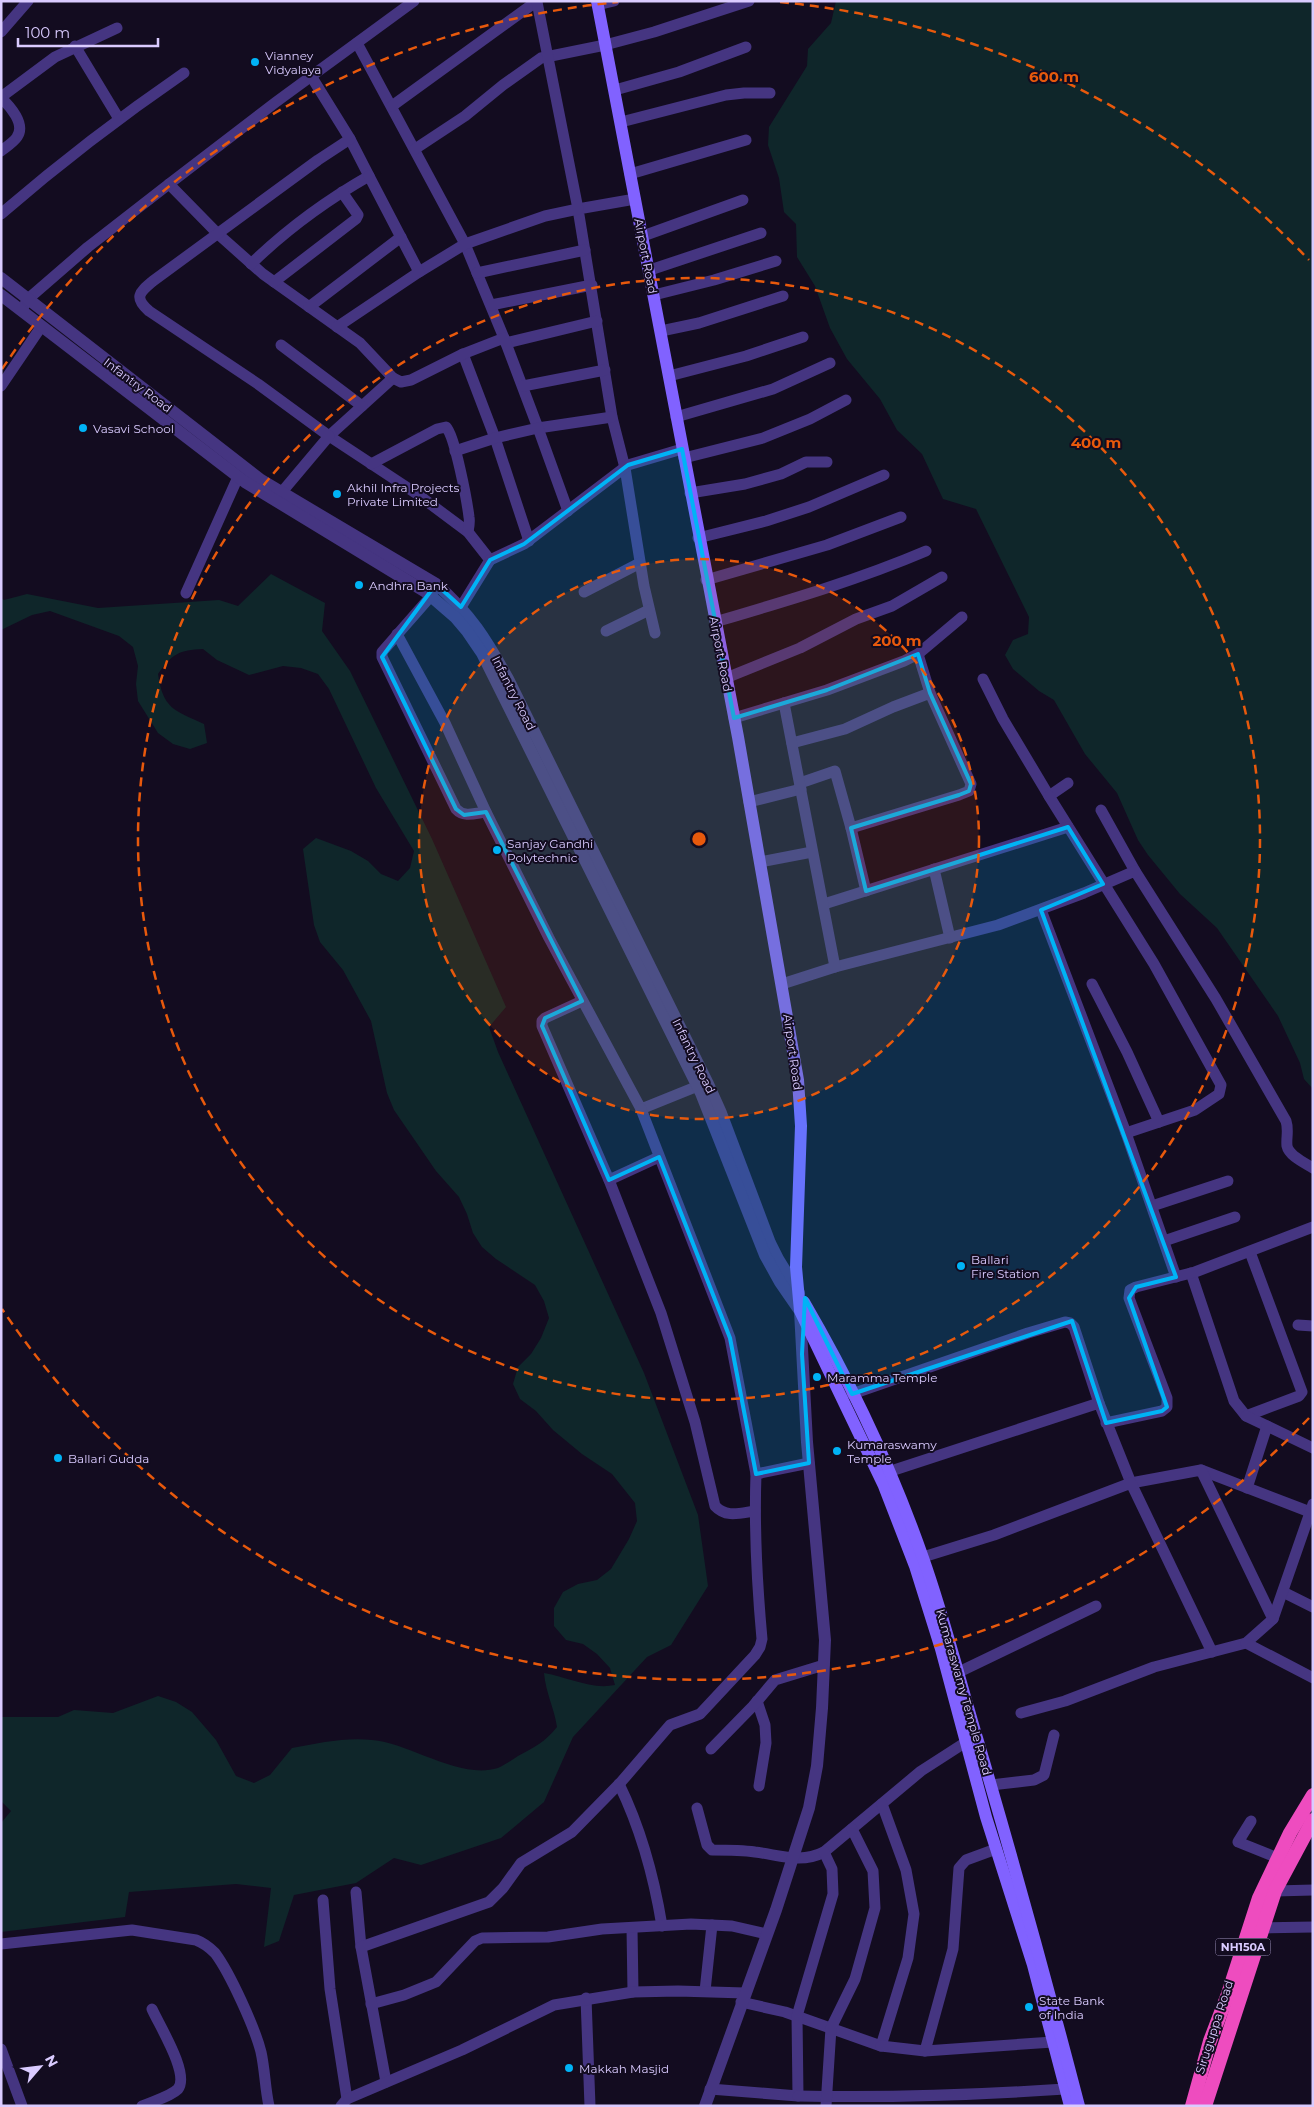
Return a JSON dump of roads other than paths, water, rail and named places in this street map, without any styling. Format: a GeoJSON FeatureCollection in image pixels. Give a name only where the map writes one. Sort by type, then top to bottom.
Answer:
{"type":"FeatureCollection","features":[{"type":"Feature","properties":{"kind":"highway","name":"NH150A"},"geometry":{"type":"LineString","coordinates":[[1192,2106],[1210,2041],[1228,1994],[1259,1898],[1290,1833],[1313,1795]]}},
{"type":"Feature","properties":{"kind":"highway","name":"Siruguppa Road"},"geometry":{"type":"LineString","coordinates":[[1205,2106],[1274,1891],[1313,1820]]}},
{"type":"Feature","properties":{"kind":"main road","name":"Airport Road"},"geometry":{"type":"LineString","coordinates":[[597,3],[650,270],[698,538],[734,718],[798,1080],[801,1126],[796,1267],[800,1311]]}},
{"type":"Feature","properties":{"kind":"main road","name":"Kumaraswamy Temple Road"},"geometry":{"type":"LineString","coordinates":[[800,1295],[821,1330],[852,1394],[888,1472],[923,1557],[959,1672],[1042,1960],[1079,2106]]}},
{"type":"Feature","properties":{"kind":"main road","name":"Kumaraswamy Temple Road"},"geometry":{"type":"LineString","coordinates":[[800,1311],[884,1486],[915,1566],[941,1649],[996,1850],[1033,1965],[1070,2106]]}},
{"type":"Feature","properties":{"kind":"street"},"geometry":{"type":"LineString","coordinates":[[1,32],[28,1]]}},
{"type":"Feature","properties":{"kind":"street"},"geometry":{"type":"LineString","coordinates":[[21,312],[28,299],[88,247],[311,76],[414,1]]}},
{"type":"Feature","properties":{"kind":"street"},"geometry":{"type":"LineString","coordinates":[[392,106],[537,1],[578,209],[598,321],[612,417],[624,468],[654,633]]}},
{"type":"Feature","properties":{"kind":"street"},"geometry":{"type":"LineString","coordinates":[[597,3],[614,1]]}},
{"type":"Feature","properties":{"kind":"street"},"geometry":{"type":"LineString","coordinates":[[416,149],[465,116],[535,61],[549,55],[605,45],[654,32],[749,1]]}},
{"type":"Feature","properties":{"kind":"street"},"geometry":{"type":"LineString","coordinates":[[1,151],[18,137],[20,130],[16,115],[1,97],[30,74],[75,46],[117,28]]}},
{"type":"Feature","properties":{"kind":"street"},"geometry":{"type":"LineString","coordinates":[[357,43],[416,149],[465,244],[523,386],[568,511]]}},
{"type":"Feature","properties":{"kind":"street"},"geometry":{"type":"LineString","coordinates":[[75,46],[119,119]]}},
{"type":"Feature","properties":{"kind":"street"},"geometry":{"type":"LineString","coordinates":[[614,90],[679,72],[746,47]]}},
{"type":"Feature","properties":{"kind":"street"},"geometry":{"type":"LineString","coordinates":[[1,214],[52,170],[119,119],[184,74]]}},
{"type":"Feature","properties":{"kind":"street"},"geometry":{"type":"LineString","coordinates":[[311,76],[350,139],[419,272]]}},
{"type":"Feature","properties":{"kind":"street"},"geometry":{"type":"LineString","coordinates":[[621,122],[726,95],[744,93],[770,94]]}},
{"type":"Feature","properties":{"kind":"street"},"geometry":{"type":"LineString","coordinates":[[350,139],[318,160],[142,291],[139,296],[141,304],[468,532],[490,560]]}},
{"type":"Feature","properties":{"kind":"street"},"geometry":{"type":"LineString","coordinates":[[630,174],[746,140]]}},
{"type":"Feature","properties":{"kind":"street"},"geometry":{"type":"LineString","coordinates":[[251,264],[270,245],[342,192],[370,176]]}},
{"type":"Feature","properties":{"kind":"street"},"geometry":{"type":"LineString","coordinates":[[169,184],[218,234],[251,264],[360,343],[393,378],[401,382],[406,382],[463,354],[505,340],[598,321]]}},
{"type":"Feature","properties":{"kind":"street"},"geometry":{"type":"LineString","coordinates":[[274,282],[356,218],[358,215],[342,192]]}},
{"type":"Feature","properties":{"kind":"street"},"geometry":{"type":"LineString","coordinates":[[337,327],[419,272],[465,244],[545,216],[635,199]]}},
{"type":"Feature","properties":{"kind":"street"},"geometry":{"type":"LineString","coordinates":[[643,236],[743,200]]}},
{"type":"Feature","properties":{"kind":"street"},"geometry":{"type":"LineString","coordinates":[[650,270],[761,233]]}},
{"type":"Feature","properties":{"kind":"street"},"geometry":{"type":"LineString","coordinates":[[309,307],[401,237]]}},
{"type":"Feature","properties":{"kind":"street"},"geometry":{"type":"LineString","coordinates":[[477,273],[585,250]]}},
{"type":"Feature","properties":{"kind":"street"},"geometry":{"type":"LineString","coordinates":[[654,295],[714,280],[776,261]]}},
{"type":"Feature","properties":{"kind":"street","name":"Infantry Road"},"geometry":{"type":"LineString","coordinates":[[1,278],[235,460],[278,497]]}},
{"type":"Feature","properties":{"kind":"street"},"geometry":{"type":"LineString","coordinates":[[491,306],[592,285]]}},
{"type":"Feature","properties":{"kind":"street","name":"Infantry Road"},"geometry":{"type":"LineString","coordinates":[[1,296],[238,477],[278,497],[398,574],[434,590],[461,607],[486,639],[508,679],[639,943],[720,1113],[774,1251],[800,1295]]}},
{"type":"Feature","properties":{"kind":"street"},"geometry":{"type":"LineString","coordinates":[[661,331],[698,323],[783,296]]}},
{"type":"Feature","properties":{"kind":"street"},"geometry":{"type":"LineString","coordinates":[[1,386],[41,327]]}},
{"type":"Feature","properties":{"kind":"street"},"geometry":{"type":"LineString","coordinates":[[669,376],[746,356],[803,336]]}},
{"type":"Feature","properties":{"kind":"street"},"geometry":{"type":"LineString","coordinates":[[281,345],[362,406]]}},
{"type":"Feature","properties":{"kind":"street"},"geometry":{"type":"LineString","coordinates":[[463,354],[495,438],[529,541]]}},
{"type":"Feature","properties":{"kind":"street"},"geometry":{"type":"LineString","coordinates":[[676,417],[773,389],[830,363]]}},
{"type":"Feature","properties":{"kind":"street"},"geometry":{"type":"LineString","coordinates":[[523,386],[605,370]]}},
{"type":"Feature","properties":{"kind":"street"},"geometry":{"type":"LineString","coordinates":[[278,497],[329,436],[393,378]]}},
{"type":"Feature","properties":{"kind":"street"},"geometry":{"type":"LineString","coordinates":[[461,607],[490,560],[529,541],[628,465],[763,438],[810,420],[846,400]]}},
{"type":"Feature","properties":{"kind":"street"},"geometry":{"type":"LineString","coordinates":[[455,451],[495,438],[538,428],[612,417]]}},
{"type":"Feature","properties":{"kind":"street"},"geometry":{"type":"LineString","coordinates":[[371,464],[442,426],[446,427],[449,430],[455,451],[470,518],[468,532]]}},
{"type":"Feature","properties":{"kind":"street"},"geometry":{"type":"LineString","coordinates":[[690,493],[744,484],[781,474],[806,462],[827,462]]}},
{"type":"Feature","properties":{"kind":"street"},"geometry":{"type":"LineString","coordinates":[[698,538],[766,521],[809,507],[884,475]]}},
{"type":"Feature","properties":{"kind":"street"},"geometry":{"type":"LineString","coordinates":[[186,593],[238,477]]}},
{"type":"Feature","properties":{"kind":"street"},"geometry":{"type":"LineString","coordinates":[[706,580],[818,548],[901,517]]}},
{"type":"Feature","properties":{"kind":"street"},"geometry":{"type":"LineString","coordinates":[[715,622],[887,568],[926,552]]}},
{"type":"Feature","properties":{"kind":"street"},"geometry":{"type":"LineString","coordinates":[[584,592],[640,563]]}},
{"type":"Feature","properties":{"kind":"street"},"geometry":{"type":"LineString","coordinates":[[726,678],[800,648],[856,620],[892,606],[942,576]]}},
{"type":"Feature","properties":{"kind":"street"},"geometry":{"type":"LineString","coordinates":[[434,590],[382,652],[384,663],[456,809],[460,814],[464,815],[486,812]]}},
{"type":"Feature","properties":{"kind":"street","name":"Infantry Road"},"geometry":{"type":"LineString","coordinates":[[434,590],[482,653],[698,1086],[765,1255],[780,1282],[800,1311]]}},
{"type":"Feature","properties":{"kind":"street"},"geometry":{"type":"LineString","coordinates":[[606,631],[649,610]]}},
{"type":"Feature","properties":{"kind":"street"},"geometry":{"type":"LineString","coordinates":[[734,718],[827,690],[918,654],[962,616]]}},
{"type":"Feature","properties":{"kind":"street"},"geometry":{"type":"LineString","coordinates":[[361,1947],[489,1902],[503,1888],[521,1863],[572,1832],[619,1784],[670,1725],[700,1714],[755,1655],[762,1639],[757,1588],[756,1474],[730,1338],[642,1110],[582,1001],[486,812],[445,722],[397,634]]}},
{"type":"Feature","properties":{"kind":"street"},"geometry":{"type":"LineString","coordinates":[[851,828],[969,791],[972,784],[930,693],[918,654]]}},
{"type":"Feature","properties":{"kind":"street"},"geometry":{"type":"LineString","coordinates":[[983,678],[1003,719],[1154,964],[1221,1085],[1219,1094],[1195,1110],[1126,1133]]}},
{"type":"Feature","properties":{"kind":"street"},"geometry":{"type":"LineString","coordinates":[[792,743],[846,729],[930,693]]}},
{"type":"Feature","properties":{"kind":"street"},"geometry":{"type":"LineString","coordinates":[[784,703],[835,967]]}},
{"type":"Feature","properties":{"kind":"street"},"geometry":{"type":"LineString","coordinates":[[749,802],[800,786],[835,771],[866,891]]}},
{"type":"Feature","properties":{"kind":"street"},"geometry":{"type":"LineString","coordinates":[[1049,796],[1068,783]]}},
{"type":"Feature","properties":{"kind":"street"},"geometry":{"type":"LineString","coordinates":[[1101,810],[1135,871],[1216,999],[1286,1121],[1290,1152],[1313,1168]]}},
{"type":"Feature","properties":{"kind":"street"},"geometry":{"type":"LineString","coordinates":[[824,904],[1068,827]]}},
{"type":"Feature","properties":{"kind":"street"},"geometry":{"type":"LineString","coordinates":[[760,862],[812,852]]}},
{"type":"Feature","properties":{"kind":"street"},"geometry":{"type":"LineString","coordinates":[[934,869],[950,938]]}},
{"type":"Feature","properties":{"kind":"street"},"geometry":{"type":"LineString","coordinates":[[782,984],[835,967],[998,925],[1041,910],[1135,871]]}},
{"type":"Feature","properties":{"kind":"street"},"geometry":{"type":"LineString","coordinates":[[1041,910],[1126,1133],[1176,1277]]}},
{"type":"Feature","properties":{"kind":"street"},"geometry":{"type":"LineString","coordinates":[[1092,984],[1127,1052],[1159,1122]]}},
{"type":"Feature","properties":{"kind":"street"},"geometry":{"type":"LineString","coordinates":[[582,1001],[545,1018],[542,1021],[542,1026],[609,1180],[662,1313],[695,1422],[715,1506],[720,1512],[727,1514],[755,1511]]}},
{"type":"Feature","properties":{"kind":"street"},"geometry":{"type":"LineString","coordinates":[[642,1110],[698,1086]]}},
{"type":"Feature","properties":{"kind":"street"},"geometry":{"type":"LineString","coordinates":[[609,1180],[659,1157]]}},
{"type":"Feature","properties":{"kind":"street"},"geometry":{"type":"LineString","coordinates":[[1152,1206],[1228,1181]]}},
{"type":"Feature","properties":{"kind":"street"},"geometry":{"type":"LineString","coordinates":[[1164,1241],[1235,1217]]}},
{"type":"Feature","properties":{"kind":"street"},"geometry":{"type":"LineString","coordinates":[[1106,1423],[1162,1411],[1167,1406],[1168,1398],[1129,1298],[1130,1290],[1191,1273],[1313,1228]]}},
{"type":"Feature","properties":{"kind":"street"},"geometry":{"type":"LineString","coordinates":[[1246,1416],[1299,1396],[1302,1392],[1250,1252]]}},
{"type":"Feature","properties":{"kind":"street"},"geometry":{"type":"LineString","coordinates":[[1191,1273],[1234,1401],[1246,1416],[1313,1448]]}},
{"type":"Feature","properties":{"kind":"street"},"geometry":{"type":"LineString","coordinates":[[705,2106],[793,1859],[809,1808],[817,1766],[825,1640],[809,1463],[800,1311]]}},
{"type":"Feature","properties":{"kind":"street"},"geometry":{"type":"LineString","coordinates":[[852,1394],[1028,1333],[1065,1322],[1070,1323],[1074,1327],[1106,1423],[1131,1483],[1212,1652]]}},
{"type":"Feature","properties":{"kind":"street"},"geometry":{"type":"LineString","coordinates":[[1298,1325],[1313,1326]]}},
{"type":"Feature","properties":{"kind":"street"},"geometry":{"type":"LineString","coordinates":[[888,1472],[1099,1403]]}},
{"type":"Feature","properties":{"kind":"street"},"geometry":{"type":"LineString","coordinates":[[1248,1488],[1268,1426]]}},
{"type":"Feature","properties":{"kind":"street"},"geometry":{"type":"LineString","coordinates":[[756,1474],[809,1463]]}},
{"type":"Feature","properties":{"kind":"street"},"geometry":{"type":"LineString","coordinates":[[1201,1470],[1273,1619]]}},
{"type":"Feature","properties":{"kind":"street"},"geometry":{"type":"LineString","coordinates":[[923,1557],[994,1535],[1131,1483],[1201,1470],[1248,1488],[1311,1508],[1273,1619],[1246,1643],[1154,1666],[1065,1701],[1021,1713]]}},
{"type":"Feature","properties":{"kind":"street"},"geometry":{"type":"LineString","coordinates":[[1282,1592],[1313,1607]]}},
{"type":"Feature","properties":{"kind":"street"},"geometry":{"type":"LineString","coordinates":[[959,1672],[1096,1606]]}},
{"type":"Feature","properties":{"kind":"street"},"geometry":{"type":"LineString","coordinates":[[1246,1643],[1313,1678]]}},
{"type":"Feature","properties":{"kind":"street"},"geometry":{"type":"LineString","coordinates":[[711,1748],[775,1680],[824,1664]]}},
{"type":"Feature","properties":{"kind":"street"},"geometry":{"type":"LineString","coordinates":[[757,1701],[765,1725],[766,1743],[759,1786]]}},
{"type":"Feature","properties":{"kind":"street"},"geometry":{"type":"LineString","coordinates":[[991,1785],[1034,1780],[1044,1775],[1054,1735]]}},
{"type":"Feature","properties":{"kind":"street"},"geometry":{"type":"LineString","coordinates":[[697,1808],[707,1845],[712,1850],[756,1852],[793,1859],[813,1858],[824,1852],[921,1772],[966,1742]]}},
{"type":"Feature","properties":{"kind":"street"},"geometry":{"type":"LineString","coordinates":[[619,1784],[634,1818],[650,1869],[662,1926]]}},
{"type":"Feature","properties":{"kind":"street"},"geometry":{"type":"LineString","coordinates":[[881,2046],[908,1958],[914,1914],[906,1870],[882,1804]]}},
{"type":"Feature","properties":{"kind":"street"},"geometry":{"type":"LineString","coordinates":[[1251,1821],[1238,1842],[1278,1858]]}},
{"type":"Feature","properties":{"kind":"street"},"geometry":{"type":"LineString","coordinates":[[826,2101],[831,2028],[855,1979],[875,1908],[873,1871],[852,1829]]}},
{"type":"Feature","properties":{"kind":"street"},"geometry":{"type":"LineString","coordinates":[[925,2051],[953,1950],[959,1868],[966,1860],[996,1850]]}},
{"type":"Feature","properties":{"kind":"street"},"geometry":{"type":"LineString","coordinates":[[798,2096],[796,2016],[833,1894],[832,1869],[824,1852]]}},
{"type":"Feature","properties":{"kind":"street"},"geometry":{"type":"LineString","coordinates":[[1274,1891],[1313,1890]]}},
{"type":"Feature","properties":{"kind":"street"},"geometry":{"type":"LineString","coordinates":[[356,1892],[361,1947],[386,2082]]}},
{"type":"Feature","properties":{"kind":"street"},"geometry":{"type":"LineString","coordinates":[[323,1900],[330,1989],[344,2102],[462,2050],[554,2005],[586,1998],[633,1992],[705,1991],[743,1997],[881,2046],[925,2051],[1053,2042]]}},
{"type":"Feature","properties":{"kind":"street"},"geometry":{"type":"LineString","coordinates":[[371,2004],[404,1995],[436,1982],[475,1941],[482,1938],[548,1937],[602,1929],[712,1925],[732,1926],[767,1934]]}},
{"type":"Feature","properties":{"kind":"street"},"geometry":{"type":"LineString","coordinates":[[705,1991],[712,1925]]}},
{"type":"Feature","properties":{"kind":"street"},"geometry":{"type":"LineString","coordinates":[[1262,1928],[1313,1927]]}},
{"type":"Feature","properties":{"kind":"street"},"geometry":{"type":"LineString","coordinates":[[632,1928],[633,1992]]}},
{"type":"Feature","properties":{"kind":"street"},"geometry":{"type":"LineString","coordinates":[[1,1944],[132,1930],[196,1940],[206,1944],[222,1963],[257,2039],[263,2062],[264,2085],[269,2106]]}},
{"type":"Feature","properties":{"kind":"street"},"geometry":{"type":"LineString","coordinates":[[586,1998],[590,2106]]}},
{"type":"Feature","properties":{"kind":"street"},"geometry":{"type":"LineString","coordinates":[[142,2106],[172,2093],[179,2088],[182,2079],[180,2068],[152,2009]]}},
{"type":"Feature","properties":{"kind":"street"},"geometry":{"type":"LineString","coordinates":[[1,2049],[22,2106]]}},
{"type":"Feature","properties":{"kind":"street"},"geometry":{"type":"LineString","coordinates":[[710,2089],[798,2096],[826,2101],[988,2094],[1065,2088]]}},
{"type":"Feature","properties":{"kind":"place","name":"Vianney Vidyalaya"},"geometry":{"type":"Point","coordinates":[255,62]}},
{"type":"Feature","properties":{"kind":"place","name":"Vasavi School"},"geometry":{"type":"Point","coordinates":[83,428]}},
{"type":"Feature","properties":{"kind":"place","name":"Akhil Infra Projects Private Limited"},"geometry":{"type":"Point","coordinates":[337,494]}},
{"type":"Feature","properties":{"kind":"place","name":"Andhra Bank"},"geometry":{"type":"Point","coordinates":[359,585]}},
{"type":"Feature","properties":{"kind":"place","name":"Sanjay Gandhi Polytechnic"},"geometry":{"type":"Point","coordinates":[497,850]}},
{"type":"Feature","properties":{"kind":"place","name":"Ballari Fire Station"},"geometry":{"type":"Point","coordinates":[961,1266]}},
{"type":"Feature","properties":{"kind":"place","name":"Maramma Temple"},"geometry":{"type":"Point","coordinates":[817,1377]}},
{"type":"Feature","properties":{"kind":"place","name":"Kumaraswamy Temple"},"geometry":{"type":"Point","coordinates":[837,1451]}},
{"type":"Feature","properties":{"kind":"place","name":"Ballari Gudda"},"geometry":{"type":"Point","coordinates":[58,1458]}},
{"type":"Feature","properties":{"kind":"place","name":"State Bank of India"},"geometry":{"type":"Point","coordinates":[1029,2007]}},
{"type":"Feature","properties":{"kind":"place","name":"Makkah Masjid"},"geometry":{"type":"Point","coordinates":[569,2068]}}]}
